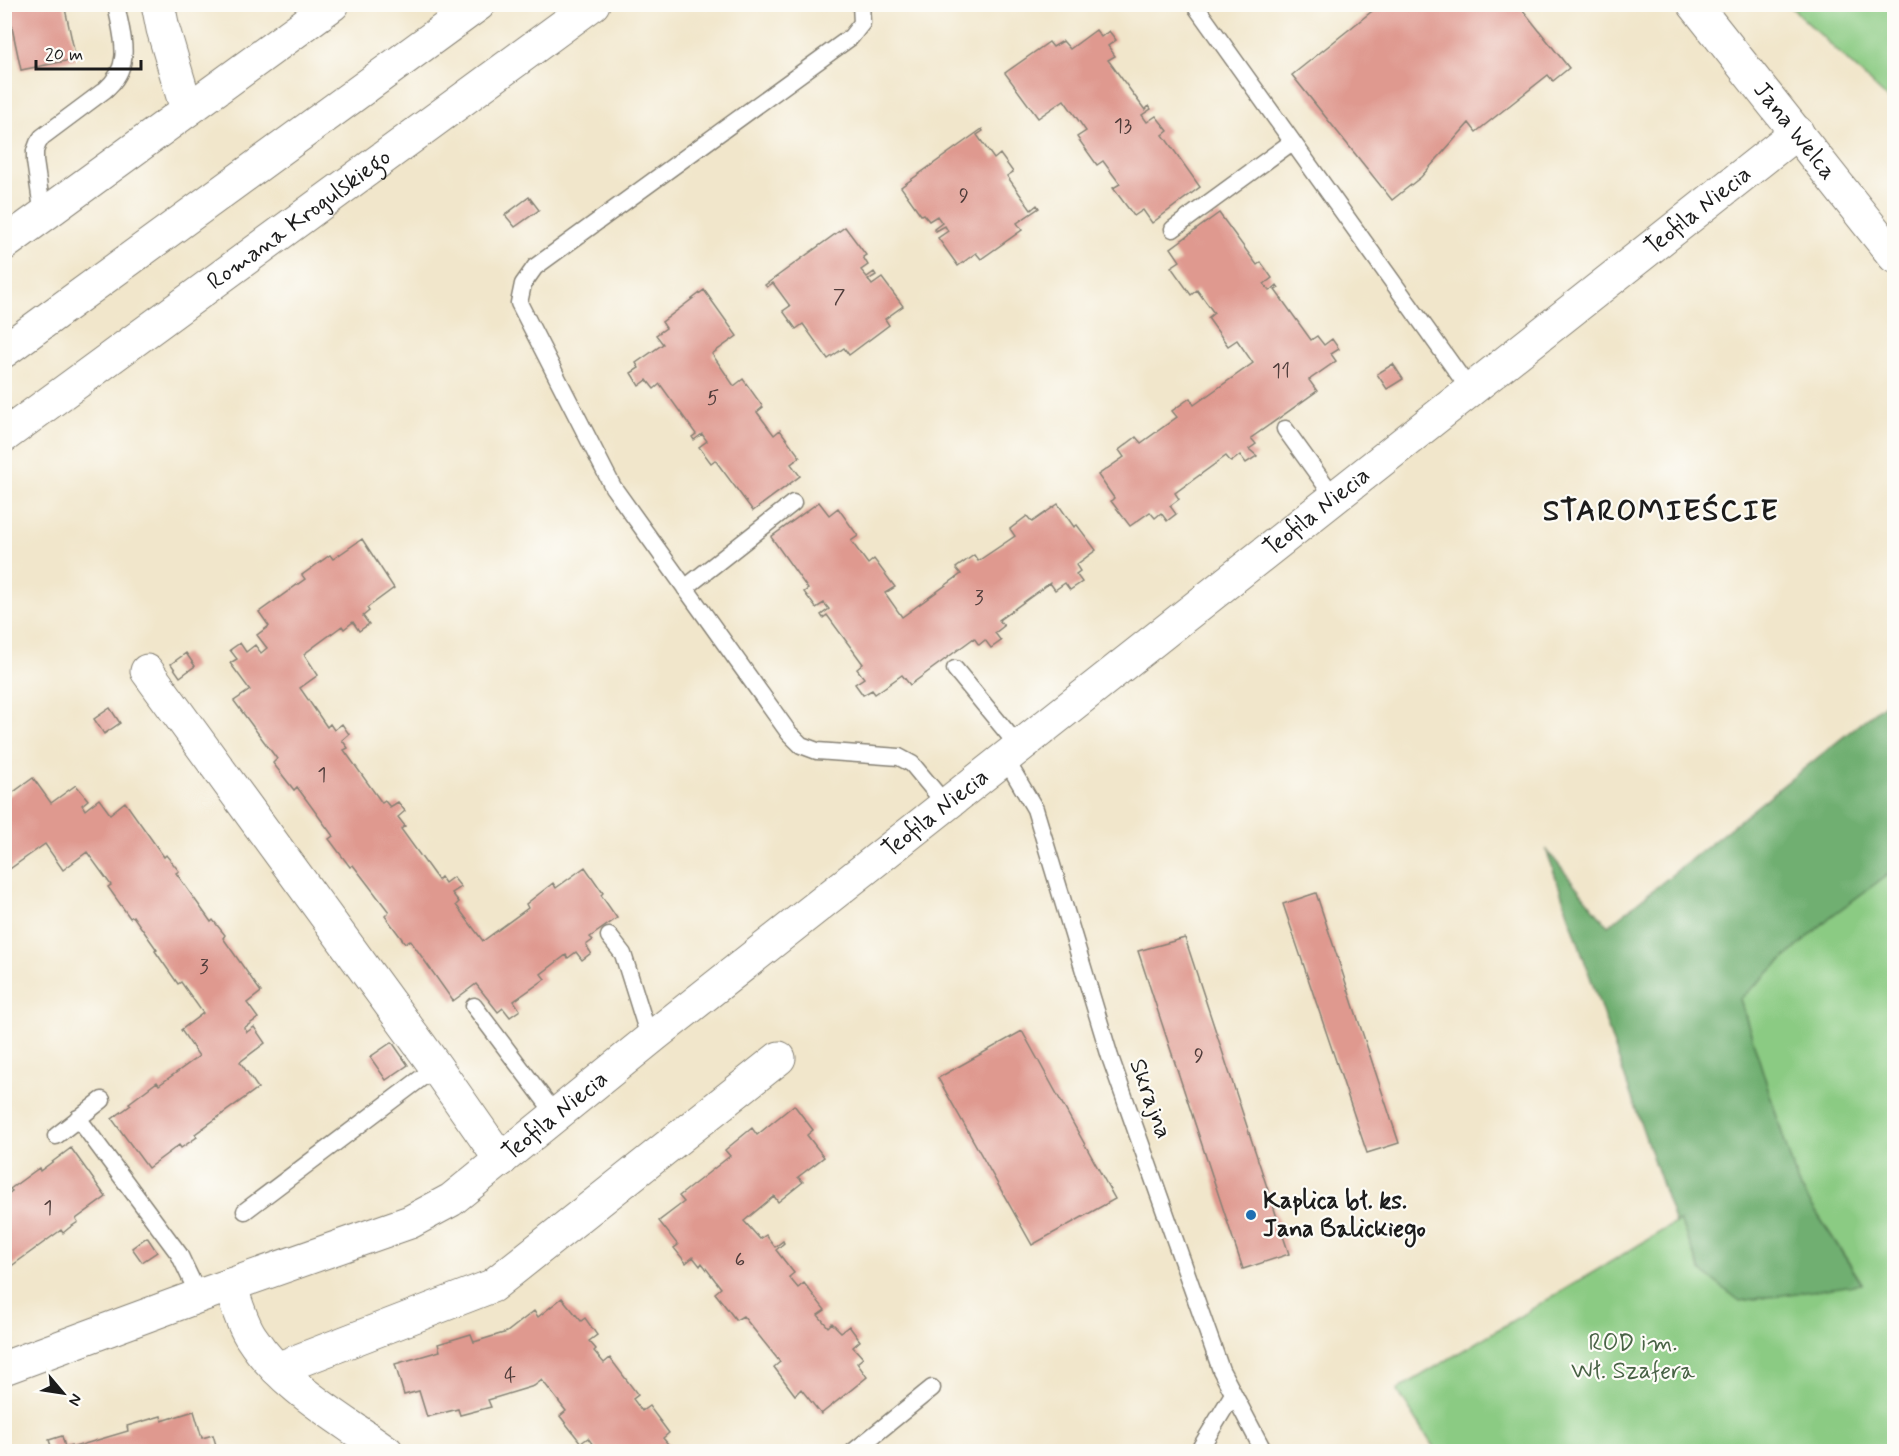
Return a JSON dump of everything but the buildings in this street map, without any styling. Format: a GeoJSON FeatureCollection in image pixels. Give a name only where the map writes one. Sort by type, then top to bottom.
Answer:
{"type":"FeatureCollection","features":[{"type":"Feature","properties":{"kind":"street"},"geometry":{"type":"LineString","coordinates":[[158,4],[187,110]]}},
{"type":"Feature","properties":{"kind":"street"},"geometry":{"type":"LineString","coordinates":[[4,244],[333,4]]}},
{"type":"Feature","properties":{"kind":"street"},"geometry":{"type":"LineString","coordinates":[[4,351],[479,4]]}},
{"type":"Feature","properties":{"kind":"street","name":"Romana Krogulskiego"},"geometry":{"type":"LineString","coordinates":[[4,436],[593,4]]}},
{"type":"Feature","properties":{"kind":"street","name":"Jana Welca"},"geometry":{"type":"LineString","coordinates":[[1694,4],[1894,256]]}},
{"type":"Feature","properties":{"kind":"street","name":"Teofila Niecia"},"geometry":{"type":"LineString","coordinates":[[4,1368],[410,1222],[451,1200],[1797,132]]}},
{"type":"Feature","properties":{"kind":"street"},"geometry":{"type":"LineString","coordinates":[[147,672],[436,1067],[501,1160]]}},
{"type":"Feature","properties":{"kind":"street"},"geometry":{"type":"LineString","coordinates":[[277,1369],[492,1287],[779,1058]]}},
{"type":"Feature","properties":{"kind":"street"},"geometry":{"type":"LineString","coordinates":[[230,1286],[249,1335],[277,1369],[321,1406],[387,1452]]}},
{"type":"Feature","properties":{"kind":"lane"},"geometry":{"type":"LineString","coordinates":[[43,216],[35,151],[42,137],[105,90],[121,72],[124,48],[116,4]]}},
{"type":"Feature","properties":{"kind":"lane"},"geometry":{"type":"LineString","coordinates":[[861,4],[862,23],[851,37],[535,267],[523,284],[519,303],[613,488],[789,733],[801,745],[817,751],[899,757],[912,764],[946,805]]}},
{"type":"Feature","properties":{"kind":"lane"},"geometry":{"type":"LineString","coordinates":[[1194,4],[1470,390]]}},
{"type":"Feature","properties":{"kind":"lane"},"geometry":{"type":"LineString","coordinates":[[1173,229],[1292,142]]}},
{"type":"Feature","properties":{"kind":"lane"},"geometry":{"type":"LineString","coordinates":[[1285,429],[1334,498]]}},
{"type":"Feature","properties":{"kind":"lane"},"geometry":{"type":"LineString","coordinates":[[685,588],[793,503]]}},
{"type":"Feature","properties":{"kind":"lane","name":"Skrajna"},"geometry":{"type":"LineString","coordinates":[[955,669],[1012,753],[1035,809],[1110,1056],[1221,1370],[1264,1452]]}},
{"type":"Feature","properties":{"kind":"lane"},"geometry":{"type":"LineString","coordinates":[[609,936],[623,954],[650,1040]]}},
{"type":"Feature","properties":{"kind":"lane"},"geometry":{"type":"LineString","coordinates":[[474,1006],[556,1115]]}},
{"type":"Feature","properties":{"kind":"lane"},"geometry":{"type":"LineString","coordinates":[[245,1211],[436,1067]]}},
{"type":"Feature","properties":{"kind":"lane"},"geometry":{"type":"LineString","coordinates":[[56,1136],[102,1100]]}},
{"type":"Feature","properties":{"kind":"lane"},"geometry":{"type":"LineString","coordinates":[[78,1118],[179,1254],[200,1296]]}},
{"type":"Feature","properties":{"kind":"lane"},"geometry":{"type":"LineString","coordinates":[[853,1452],[932,1388]]}},
{"type":"Feature","properties":{"kind":"lane"},"geometry":{"type":"LineString","coordinates":[[1198,1452],[1233,1394]]}},
{"type":"Feature","properties":{"kind":"green space"},"geometry":{"type":"Polygon","coordinates":[[[1789,5],[1894,5],[1894,105],[1789,5]]]}},
{"type":"Feature","properties":{"kind":"green space"},"geometry":{"type":"Polygon","coordinates":[[[1888,701],[1894,720],[1894,870],[1830,917],[1740,999],[1798,1184],[1862,1284],[1740,1301],[1701,1271],[1680,1221],[1675,1223],[1546,849],[1608,926],[1888,701]]]}},
{"type":"Feature","properties":{"kind":"green space","name":"ROD im. Wł. Szafera"},"geometry":{"type":"Polygon","coordinates":[[[1894,870],[1894,1451],[1436,1451],[1397,1390],[1680,1220],[1701,1271],[1862,1283],[1798,1184],[1740,999],[1830,917],[1894,870]]]}},
{"type":"Feature","properties":{"kind":"place","name":"Kaplica bł. ks. Jana Balickiego"},"geometry":{"type":"Point","coordinates":[1251,1215]}},
{"type":"Feature","properties":{"kind":"district","name":"STAROMIEŚCIE"},"geometry":{"type":"Point","coordinates":[1661,511]}}]}
